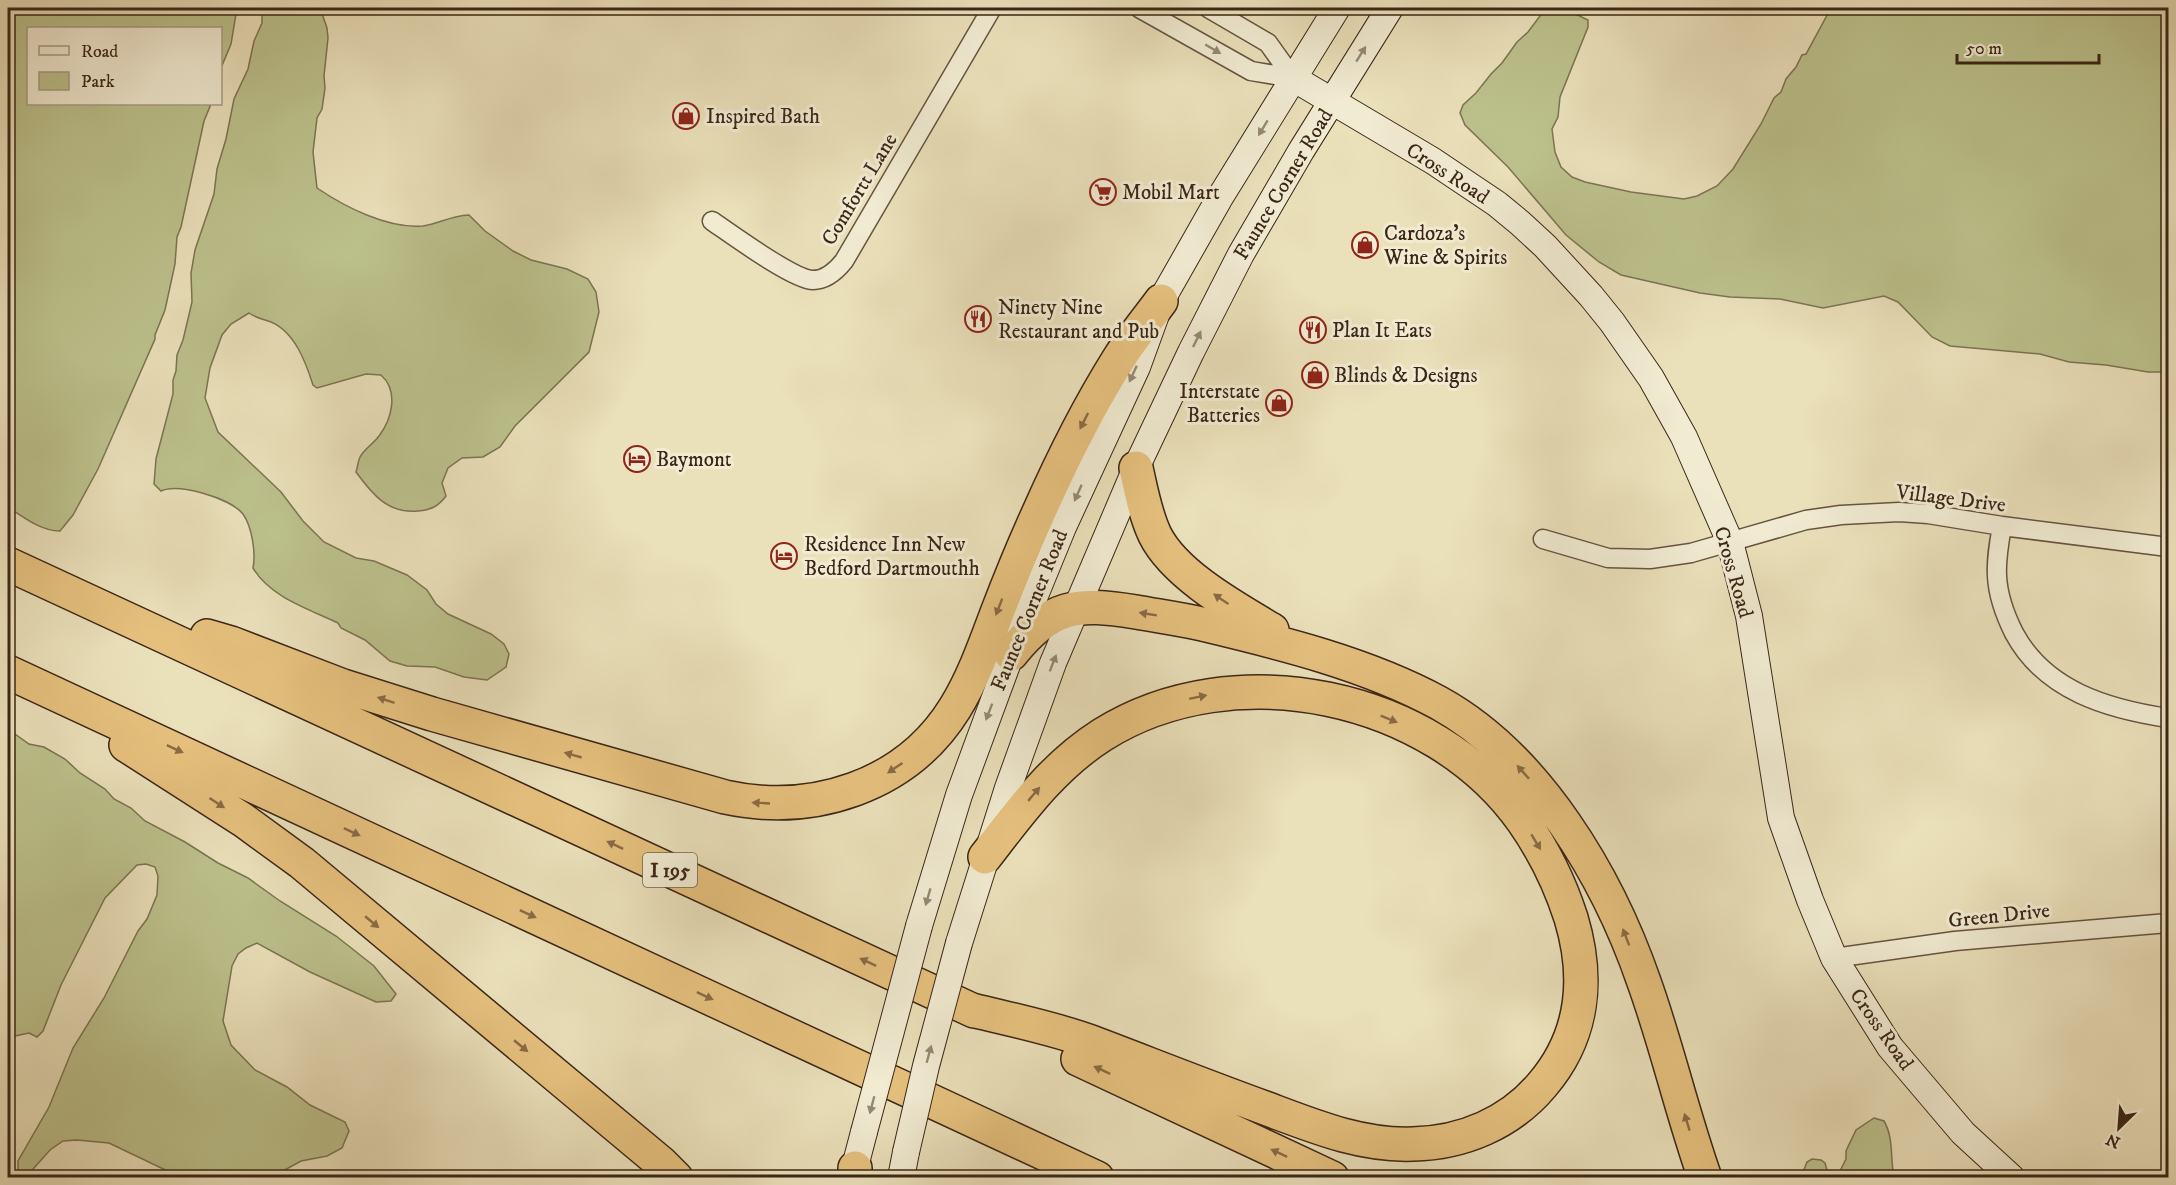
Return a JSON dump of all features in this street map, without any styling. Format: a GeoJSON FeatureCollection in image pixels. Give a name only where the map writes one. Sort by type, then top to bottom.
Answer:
{"type":"FeatureCollection","features":[{"type":"Feature","properties":{"kind":"highway"},"geometry":{"type":"LineString","coordinates":[[95,605],[231,643],[343,686],[453,721],[725,797],[750,802],[795,803],[843,793],[861,787],[901,764],[938,730],[954,710],[970,678],[1028,535],[1070,448],[1119,358],[1161,301]]}},
{"type":"Feature","properties":{"kind":"highway"},"geometry":{"type":"LineString","coordinates":[[1136,468],[1149,520],[1158,540],[1168,552],[1214,595],[1308,651]]}},
{"type":"Feature","properties":{"kind":"highway","name":"I 195"},"geometry":{"type":"LineString","coordinates":[[8,564],[1332,1178]]}},
{"type":"Feature","properties":{"kind":"highway"},"geometry":{"type":"LineString","coordinates":[[1011,654],[1035,627],[1047,619],[1075,608],[1104,607],[1186,621],[1308,651],[1393,682],[1448,709],[1486,736],[1511,758],[1555,811],[1594,870],[1622,925],[1644,982],[1705,1178]]}},
{"type":"Feature","properties":{"kind":"highway"},"geometry":{"type":"LineString","coordinates":[[17,676],[1097,1178]]}},
{"type":"Feature","properties":{"kind":"highway"},"geometry":{"type":"LineString","coordinates":[[17,676],[220,805],[302,863],[676,1178]]}},
{"type":"Feature","properties":{"kind":"highway"},"geometry":{"type":"LineString","coordinates":[[972,1010],[1087,1041],[1329,1131],[1373,1142],[1414,1144],[1463,1137],[1505,1118],[1522,1106],[1552,1073],[1562,1056],[1570,1038],[1581,998],[1580,952],[1567,906],[1547,862],[1522,820],[1492,786],[1431,738],[1385,717],[1334,700],[1279,692],[1224,693],[1198,697],[1145,713],[1102,735],[1046,780],[985,857]]}},
{"type":"Feature","properties":{"kind":"highway"},"geometry":{"type":"LineString","coordinates":[[982,1124],[1067,1178]]}},
{"type":"Feature","properties":{"kind":"main road","name":"Faunce Corner Road"},"geometry":{"type":"LineString","coordinates":[[854,1174],[919,926],[959,795],[1011,654],[1063,527],[1137,367],[1161,301],[1220,199],[1337,8]]}},
{"type":"Feature","properties":{"kind":"main road","name":"Faunce Corner Road"},"geometry":{"type":"LineString","coordinates":[[901,1178],[926,1066],[985,857],[1033,718],[1075,608],[1136,468],[1221,290],[1332,101],[1390,8]]}},
{"type":"Feature","properties":{"kind":"main road","name":"Cross Road"},"geometry":{"type":"LineString","coordinates":[[1293,78],[1432,161],[1497,204],[1545,246],[1591,296],[1632,350],[1669,408],[1730,542],[1749,616],[1781,818],[1810,900],[1834,958],[1890,1047],[1963,1133],[2012,1178]]}},
{"type":"Feature","properties":{"kind":"street","name":"Comfortt Lane"},"geometry":{"type":"LineString","coordinates":[[712,221],[796,275],[814,280],[830,274],[844,261],[992,8]]}},
{"type":"Feature","properties":{"kind":"street"},"geometry":{"type":"LineString","coordinates":[[1139,8],[1251,71],[1293,78]]}},
{"type":"Feature","properties":{"kind":"street"},"geometry":{"type":"LineString","coordinates":[[1208,8],[1268,43],[1293,78]]}},
{"type":"Feature","properties":{"kind":"street","name":"Village Drive"},"geometry":{"type":"LineString","coordinates":[[1543,539],[1608,558],[1629,560],[1671,557],[1806,520],[1870,513],[1928,514],[2002,526],[2169,547]]}},
{"type":"Feature","properties":{"kind":"street"},"geometry":{"type":"LineString","coordinates":[[2002,526],[1997,565],[1999,592],[2008,622],[2027,652],[2052,678],[2083,696],[2118,708],[2169,718]]}},
{"type":"Feature","properties":{"kind":"street","name":"Green Drive"},"geometry":{"type":"LineString","coordinates":[[1834,958],[1975,939],[2169,923]]}},
{"type":"Feature","properties":{"kind":"green space"},"geometry":{"type":"Polygon","coordinates":[[[8,8],[237,8],[231,44],[222,66],[222,27],[27,27],[27,105],[211,105],[204,121],[177,237],[175,264],[165,310],[155,339],[98,469],[73,515],[60,531],[39,526],[8,507],[8,8]]]}},
{"type":"Feature","properties":{"kind":"green space"},"geometry":{"type":"Polygon","coordinates":[[[264,8],[320,8],[327,28],[325,88],[322,109],[317,118],[313,152],[317,188],[367,215],[396,224],[423,226],[469,215],[485,231],[513,251],[531,260],[567,269],[588,279],[596,292],[599,312],[589,352],[515,426],[500,447],[483,457],[462,458],[448,468],[442,483],[446,496],[437,505],[426,510],[407,511],[389,506],[368,488],[356,472],[361,456],[384,429],[390,413],[392,397],[387,382],[381,375],[366,374],[317,388],[313,385],[298,349],[287,333],[271,322],[249,313],[231,324],[222,335],[210,368],[205,398],[218,432],[281,492],[303,521],[324,542],[356,558],[374,561],[407,575],[427,590],[436,604],[448,614],[491,634],[504,644],[509,654],[506,667],[487,680],[464,677],[435,667],[407,666],[390,661],[365,640],[341,628],[338,623],[303,607],[269,587],[253,568],[254,548],[251,533],[243,514],[236,508],[216,498],[191,491],[169,489],[161,491],[154,484],[156,459],[173,394],[177,355],[192,302],[191,273],[195,250],[214,194],[217,169],[234,99],[248,69],[254,41],[262,23],[264,8]]]}},
{"type":"Feature","properties":{"kind":"green space"},"geometry":{"type":"Polygon","coordinates":[[[1546,8],[1563,8],[1588,20],[1588,27],[1560,97],[1558,117],[1552,129],[1555,152],[1561,167],[1572,177],[1585,182],[1631,192],[1684,199],[1697,196],[1717,186],[1733,169],[1774,98],[1781,92],[1786,79],[1802,55],[1806,54],[1831,8],[2168,8],[2168,372],[2148,372],[2069,362],[2040,354],[1950,346],[1932,337],[1898,302],[1884,296],[1823,308],[1780,299],[1700,293],[1621,275],[1599,262],[1566,235],[1508,167],[1465,125],[1460,113],[1463,105],[1502,63],[1546,8]]]}},
{"type":"Feature","properties":{"kind":"green space"},"geometry":{"type":"Polygon","coordinates":[[[8,729],[29,744],[44,747],[65,759],[80,773],[105,789],[114,799],[131,808],[145,821],[248,878],[336,936],[374,966],[396,994],[391,1001],[376,1002],[310,972],[257,943],[238,954],[232,966],[223,1021],[231,1045],[255,1070],[287,1087],[310,1105],[345,1122],[349,1131],[342,1148],[327,1156],[301,1161],[272,1177],[180,1177],[109,1143],[63,1141],[50,1150],[26,1177],[18,1177],[18,1161],[49,1107],[73,1048],[104,998],[138,931],[147,919],[157,895],[158,876],[155,867],[146,864],[137,865],[105,898],[61,985],[43,1031],[37,1037],[29,1033],[15,1036],[8,1042],[8,729]]]}},
{"type":"Feature","properties":{"kind":"green space"},"geometry":{"type":"Polygon","coordinates":[[[1874,1118],[1884,1121],[1887,1128],[1891,1141],[1894,1177],[1837,1177],[1856,1130],[1874,1118]]]}},
{"type":"Feature","properties":{"kind":"green space"},"geometry":{"type":"Polygon","coordinates":[[[1812,1159],[1825,1163],[1829,1177],[1801,1177],[1807,1162],[1812,1159]]]}},
{"type":"Feature","properties":{"kind":"place","name":"Inspired Bath"},"geometry":{"type":"Point","coordinates":[686,116]}},
{"type":"Feature","properties":{"kind":"place","name":"Mobil Mart"},"geometry":{"type":"Point","coordinates":[1103,192]}},
{"type":"Feature","properties":{"kind":"place","name":"Cardoza's Wine & Spirits"},"geometry":{"type":"Point","coordinates":[1365,245]}},
{"type":"Feature","properties":{"kind":"place","name":"Ninety Nine Restaurant and Pub"},"geometry":{"type":"Point","coordinates":[978,319]}},
{"type":"Feature","properties":{"kind":"place","name":"Plan It Eats"},"geometry":{"type":"Point","coordinates":[1313,330]}},
{"type":"Feature","properties":{"kind":"place","name":"Blinds & Designs"},"geometry":{"type":"Point","coordinates":[1315,375]}},
{"type":"Feature","properties":{"kind":"place","name":"Interstate Batteries"},"geometry":{"type":"Point","coordinates":[1279,403]}},
{"type":"Feature","properties":{"kind":"place","name":"Baymont"},"geometry":{"type":"Point","coordinates":[637,459]}},
{"type":"Feature","properties":{"kind":"place","name":"Residence Inn New Bedford Dartmouthh"},"geometry":{"type":"Point","coordinates":[784,556]}}]}
